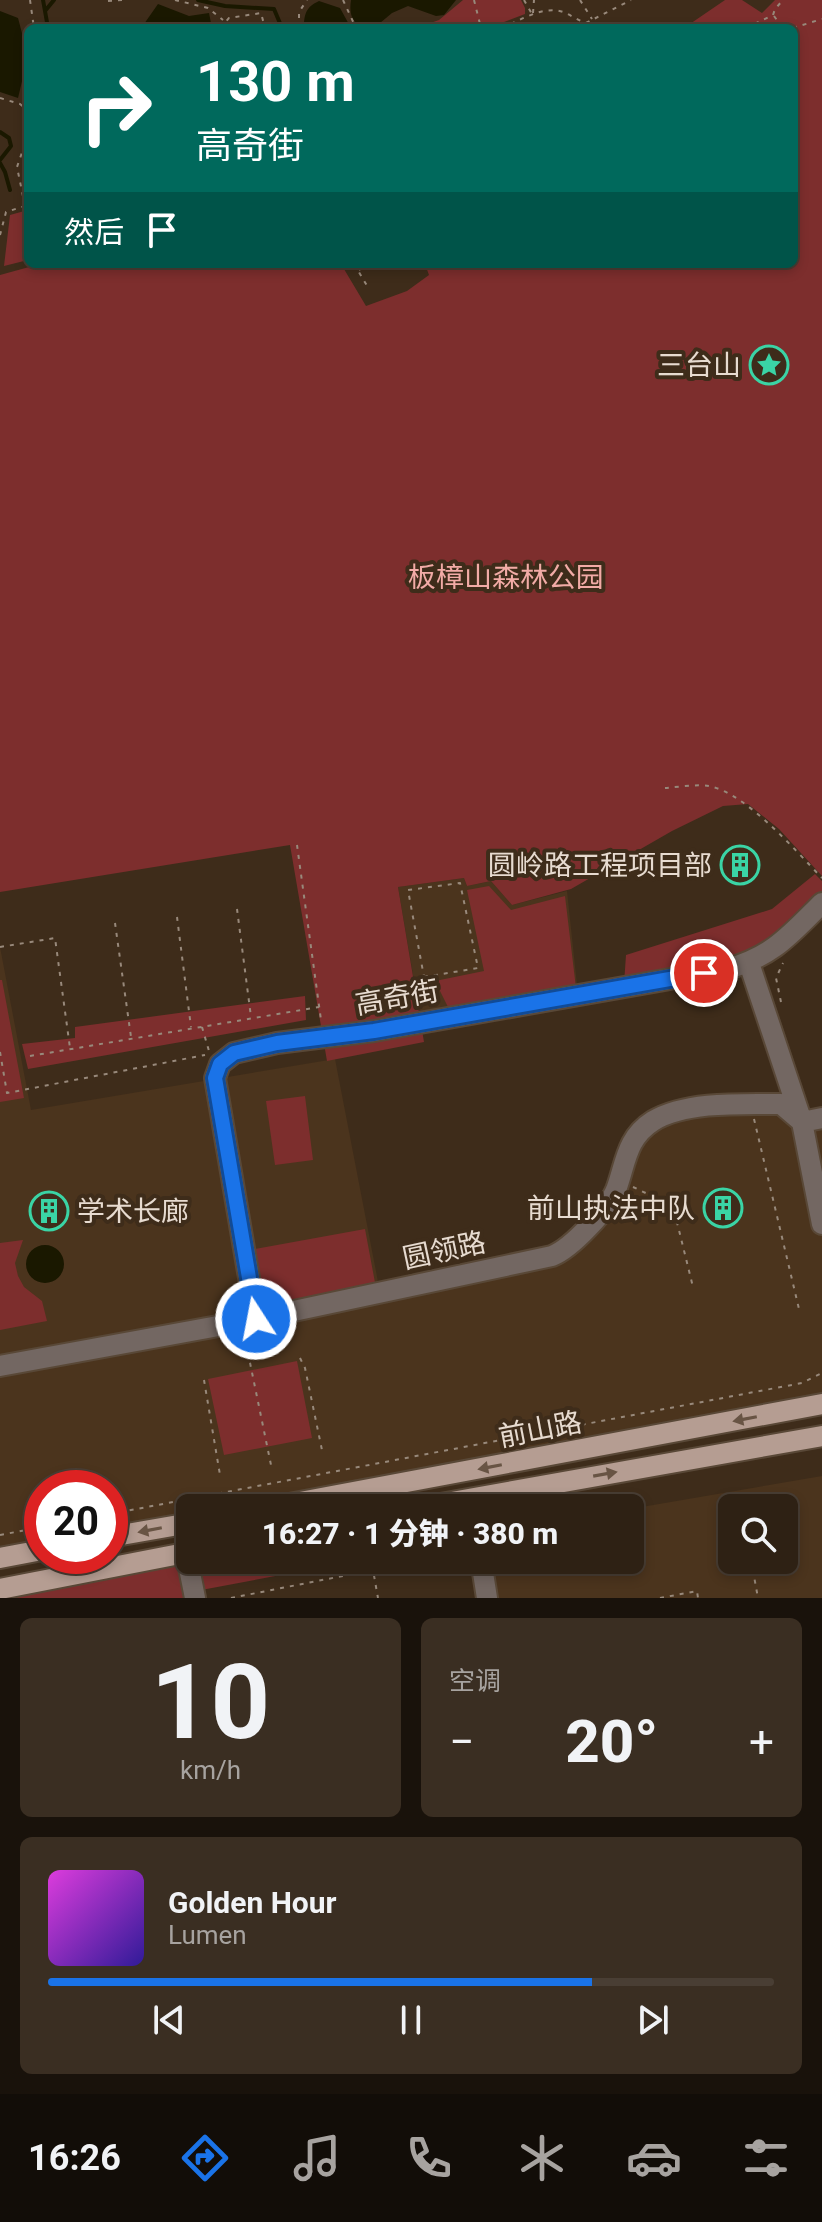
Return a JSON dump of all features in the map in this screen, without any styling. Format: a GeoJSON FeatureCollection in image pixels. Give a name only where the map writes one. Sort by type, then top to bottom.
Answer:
{"type":"FeatureCollection","features":[{"type":"Feature","properties":{"kind":"main road","name":"前山路"},"geometry":{"type":"LineString","coordinates":[[342,1494],[816,1404]]}},
{"type":"Feature","properties":{"kind":"main road","name":"前山路"},"geometry":{"type":"LineString","coordinates":[[519,1494],[818,1438]]}},
{"type":"Feature","properties":{"kind":"main road"},"geometry":{"type":"LineString","coordinates":[[128,1534],[176,1525]]}},
{"type":"Feature","properties":{"kind":"main road"},"geometry":{"type":"LineString","coordinates":[[0,1558],[24,1553]]}},
{"type":"Feature","properties":{"kind":"main road"},"geometry":{"type":"LineString","coordinates":[[0,1589],[176,1555]]}},
{"type":"Feature","properties":{"kind":"lane","name":"高奇街"},"geometry":{"type":"LineString","coordinates":[[256,1319],[215,1078],[220,1064],[234,1053],[277,1043],[681,977],[749,963],[778,947],[822,903]]}},
{"type":"Feature","properties":{"kind":"lane"},"geometry":{"type":"LineString","coordinates":[[749,963],[812,1120],[822,1224]]}},
{"type":"Feature","properties":{"kind":"lane","name":"圆领路"},"geometry":{"type":"LineString","coordinates":[[0,1366],[256,1319],[552,1256],[575,1243],[615,1192],[631,1141],[656,1119],[707,1106],[781,1104],[812,1120]]}},
{"type":"Feature","properties":{"kind":"lane"},"geometry":{"type":"LineString","coordinates":[[191,1574],[195,1598]]}},
{"type":"Feature","properties":{"kind":"lane"},"geometry":{"type":"LineString","coordinates":[[483,1574],[487,1598]]}},
{"type":"Feature","properties":{"kind":"path"},"geometry":{"type":"LineString","coordinates":[[30,0],[33,24]]}},
{"type":"Feature","properties":{"kind":"path"},"geometry":{"type":"LineString","coordinates":[[108,1],[123,0]]}},
{"type":"Feature","properties":{"kind":"path"},"geometry":{"type":"LineString","coordinates":[[175,0],[208,8],[223,21]]}},
{"type":"Feature","properties":{"kind":"path"},"geometry":{"type":"LineString","coordinates":[[299,24],[299,12],[307,0]]}},
{"type":"Feature","properties":{"kind":"path"},"geometry":{"type":"LineString","coordinates":[[343,0],[354,24]]}},
{"type":"Feature","properties":{"kind":"path"},"geometry":{"type":"LineString","coordinates":[[474,0],[480,24]]}},
{"type":"Feature","properties":{"kind":"path"},"geometry":{"type":"LineString","coordinates":[[524,0],[533,15]]}},
{"type":"Feature","properties":{"kind":"path"},"geometry":{"type":"LineString","coordinates":[[533,15],[534,0]]}},
{"type":"Feature","properties":{"kind":"path"},"geometry":{"type":"LineString","coordinates":[[580,0],[593,20]]}},
{"type":"Feature","properties":{"kind":"path"},"geometry":{"type":"LineString","coordinates":[[512,24],[556,10],[586,23],[631,0]]}},
{"type":"Feature","properties":{"kind":"path"},"geometry":{"type":"LineString","coordinates":[[754,24],[773,15],[783,0]]}},
{"type":"Feature","properties":{"kind":"path"},"geometry":{"type":"LineString","coordinates":[[223,21],[261,13],[264,24]]}},
{"type":"Feature","properties":{"kind":"path"},"geometry":{"type":"LineString","coordinates":[[773,15],[780,24]]}},
{"type":"Feature","properties":{"kind":"path"},"geometry":{"type":"LineString","coordinates":[[798,26],[822,19]]}},
{"type":"Feature","properties":{"kind":"path"},"geometry":{"type":"LineString","coordinates":[[0,98],[24,108]]}},
{"type":"Feature","properties":{"kind":"path"},"geometry":{"type":"LineString","coordinates":[[24,147],[17,167],[24,194]]}},
{"type":"Feature","properties":{"kind":"path"},"geometry":{"type":"LineString","coordinates":[[0,235],[6,212],[24,207]]}},
{"type":"Feature","properties":{"kind":"path"},"geometry":{"type":"LineString","coordinates":[[362,268],[358,270],[369,289]]}},
{"type":"Feature","properties":{"kind":"path"},"geometry":{"type":"LineString","coordinates":[[665,788],[707,785],[723,791],[776,832],[822,878]]}},
{"type":"Feature","properties":{"kind":"path"},"geometry":{"type":"LineString","coordinates":[[297,845],[323,1037]]}},
{"type":"Feature","properties":{"kind":"path"},"geometry":{"type":"LineString","coordinates":[[424,977],[478,968],[460,883],[408,890],[424,977],[445,1017]]}},
{"type":"Feature","properties":{"kind":"path"},"geometry":{"type":"LineString","coordinates":[[237,909],[252,1018]]}},
{"type":"Feature","properties":{"kind":"path"},"geometry":{"type":"LineString","coordinates":[[177,917],[191,1028]]}},
{"type":"Feature","properties":{"kind":"path"},"geometry":{"type":"LineString","coordinates":[[115,923],[132,1038]]}},
{"type":"Feature","properties":{"kind":"path"},"geometry":{"type":"LineString","coordinates":[[0,947],[55,938],[70,1049]]}},
{"type":"Feature","properties":{"kind":"path"},"geometry":{"type":"LineString","coordinates":[[783,964],[776,978],[783,1009]]}},
{"type":"Feature","properties":{"kind":"path"},"geometry":{"type":"LineString","coordinates":[[30,1056],[319,1007]]}},
{"type":"Feature","properties":{"kind":"path"},"geometry":{"type":"LineString","coordinates":[[0,1052],[7,1093],[210,1054],[202,1026]]}},
{"type":"Feature","properties":{"kind":"path"},"geometry":{"type":"LineString","coordinates":[[750,1104],[799,1309]]}},
{"type":"Feature","properties":{"kind":"path"},"geometry":{"type":"LineString","coordinates":[[618,1180],[673,1206],[693,1287]]}},
{"type":"Feature","properties":{"kind":"path"},"geometry":{"type":"LineString","coordinates":[[248,1353],[271,1465]]}},
{"type":"Feature","properties":{"kind":"path"},"geometry":{"type":"LineString","coordinates":[[300,1358],[305,1368],[323,1455]]}},
{"type":"Feature","properties":{"kind":"path"},"geometry":{"type":"LineString","coordinates":[[128,1511],[802,1383],[822,1373]]}},
{"type":"Feature","properties":{"kind":"path"},"geometry":{"type":"LineString","coordinates":[[204,1380],[220,1475]]}},
{"type":"Feature","properties":{"kind":"path"},"geometry":{"type":"LineString","coordinates":[[0,1535],[24,1530]]}},
{"type":"Feature","properties":{"kind":"path"},"geometry":{"type":"LineString","coordinates":[[231,1598],[353,1574]]}},
{"type":"Feature","properties":{"kind":"path"},"geometry":{"type":"LineString","coordinates":[[374,1574],[378,1598]]}},
{"type":"Feature","properties":{"kind":"path"},"geometry":{"type":"LineString","coordinates":[[754,1574],[758,1598]]}},
{"type":"Feature","properties":{"kind":"path"},"geometry":{"type":"LineString","coordinates":[[660,1598],[697,1591],[698,1598]]}},
{"type":"Feature","properties":{"kind":"shaded area"},"geometry":{"type":"Polygon","coordinates":[[[351,0],[456,0],[444,15],[436,16],[408,6],[392,13],[379,24],[358,24],[351,13],[351,0]]]}},
{"type":"Feature","properties":{"kind":"shaded area"},"geometry":{"type":"Polygon","coordinates":[[[319,1],[340,8],[349,24],[304,24],[311,6],[319,1]]]}},
{"type":"Feature","properties":{"kind":"shaded area"},"geometry":{"type":"Polygon","coordinates":[[[158,4],[189,16],[209,13],[211,24],[144,24],[158,4]]]}},
{"type":"Feature","properties":{"kind":"shaded area"},"geometry":{"type":"Polygon","coordinates":[[[0,11],[18,18],[24,41],[24,73],[18,98],[0,92],[0,11]]]}},
{"type":"Feature","properties":{"kind":"shaded area"},"geometry":{"type":"Polygon","coordinates":[[[464,878],[467,886],[491,881],[512,905],[567,891],[578,994],[421,1022],[398,887],[464,878]]]}},
{"type":"Feature","properties":{"kind":"shaded area"},"geometry":{"type":"Polygon","coordinates":[[[0,947],[31,1110],[335,1059],[380,1292],[552,1256],[615,1192],[631,1141],[707,1106],[822,1118],[822,1399],[338,1494],[176,1494],[176,1525],[128,1534],[128,1470],[24,1470],[24,1553],[0,1558],[0,947]]]}},
{"type":"Feature","properties":{"kind":"shaded area"},"geometry":{"type":"Polygon","coordinates":[[[45,1245],[59,1250],[64,1264],[59,1278],[45,1283],[31,1278],[26,1264],[31,1250],[45,1245]]]}},
{"type":"Feature","properties":{"kind":"shaded area"},"geometry":{"type":"Polygon","coordinates":[[[822,1476],[822,1598],[495,1598],[491,1574],[644,1574],[644,1507],[822,1476]]]}},
{"type":"Feature","properties":{"kind":"green space"},"geometry":{"type":"Polygon","coordinates":[[[463,0],[521,0],[525,8],[525,14],[499,24],[428,24],[439,20],[463,0]]]}},
{"type":"Feature","properties":{"kind":"green space","name":"板樟山森林公园"},"geometry":{"type":"Polygon","coordinates":[[[725,0],[742,0],[762,13],[775,0],[822,0],[822,876],[779,829],[748,804],[723,806],[672,831],[571,889],[512,905],[491,881],[467,886],[464,878],[398,887],[424,1042],[327,1061],[290,845],[0,892],[0,275],[25,268],[343,268],[366,306],[407,291],[429,275],[426,268],[798,268],[798,24],[690,24],[725,0]]]}},
{"type":"Feature","properties":{"kind":"green space"},"geometry":{"type":"Polygon","coordinates":[[[24,211],[24,261],[4,266],[10,215],[24,211]]]}},
{"type":"Feature","properties":{"kind":"green space"},"geometry":{"type":"Polygon","coordinates":[[[815,874],[822,881],[822,899],[717,980],[624,984],[626,955],[772,909],[815,874]]]}},
{"type":"Feature","properties":{"kind":"green space"},"geometry":{"type":"Polygon","coordinates":[[[489,886],[511,910],[565,896],[576,988],[449,1009],[435,981],[484,971],[467,890],[489,886]]]}},
{"type":"Feature","properties":{"kind":"green space"},"geometry":{"type":"Polygon","coordinates":[[[0,980],[24,1098],[0,1102],[0,980]]]}},
{"type":"Feature","properties":{"kind":"green space"},"geometry":{"type":"Polygon","coordinates":[[[305,996],[306,1020],[28,1069],[22,1044],[75,1038],[75,1027],[305,996]]]}},
{"type":"Feature","properties":{"kind":"green space"},"geometry":{"type":"Polygon","coordinates":[[[305,1096],[313,1160],[275,1165],[266,1101],[305,1096]]]}},
{"type":"Feature","properties":{"kind":"green space"},"geometry":{"type":"Polygon","coordinates":[[[365,1229],[376,1288],[266,1311],[255,1249],[365,1229]]]}},
{"type":"Feature","properties":{"kind":"green space"},"geometry":{"type":"Polygon","coordinates":[[[23,1240],[15,1263],[18,1276],[24,1287],[42,1301],[47,1321],[0,1330],[0,1243],[23,1240]]]}},
{"type":"Feature","properties":{"kind":"green space"},"geometry":{"type":"Polygon","coordinates":[[[297,1361],[312,1438],[224,1455],[208,1379],[297,1361]]]}},
{"type":"Feature","properties":{"kind":"green space"},"geometry":{"type":"Polygon","coordinates":[[[176,1563],[176,1574],[183,1574],[188,1598],[0,1598],[128,1574],[176,1563]]]}},
{"type":"Feature","properties":{"kind":"green space"},"geometry":{"type":"Polygon","coordinates":[[[194,1574],[286,1574],[196,1591],[194,1574]]]}},
{"type":"Feature","properties":{"kind":"waterway"},"geometry":{"type":"LineString","coordinates":[[43,0],[45,11]]}},
{"type":"Feature","properties":{"kind":"waterway"},"geometry":{"type":"LineString","coordinates":[[47,24],[45,11],[54,0]]}},
{"type":"Feature","properties":{"kind":"waterway"},"geometry":{"type":"LineString","coordinates":[[198,0],[225,6],[274,9],[280,24]]}},
{"type":"Feature","properties":{"kind":"waterway"},"geometry":{"type":"LineString","coordinates":[[0,132],[9,138],[11,146],[0,160]]}},
{"type":"Feature","properties":{"kind":"waterway"},"geometry":{"type":"LineString","coordinates":[[0,163],[10,190]]}},
{"type":"Feature","properties":{"kind":"place","name":"三台山"},"geometry":{"type":"Point","coordinates":[769,365]}},
{"type":"Feature","properties":{"kind":"place","name":"圆岭路工程项目部"},"geometry":{"type":"Point","coordinates":[740,865]}},
{"type":"Feature","properties":{"kind":"place","name":"前山执法中队"},"geometry":{"type":"Point","coordinates":[723,1208]}},
{"type":"Feature","properties":{"kind":"place","name":"学术长廊"},"geometry":{"type":"Point","coordinates":[49,1211]}},
{"type":"Feature","properties":{"kind":"route"},"geometry":{"type":"LineString","coordinates":[[256,1319],[215,1078],[220,1064],[234,1053],[277,1043],[374,1031],[704,973]]}}]}
